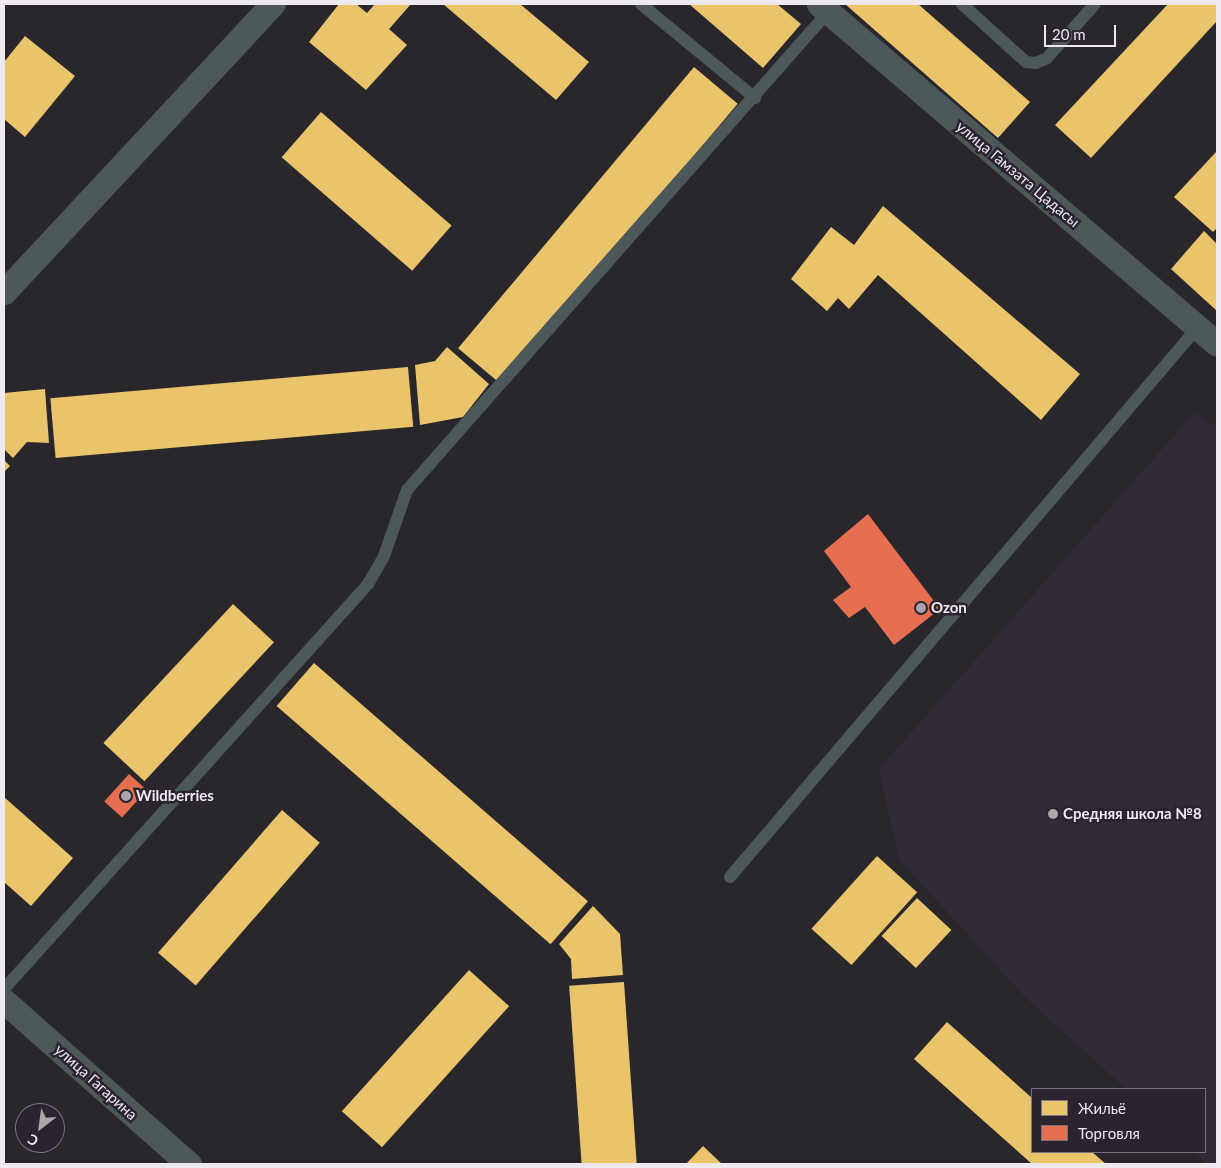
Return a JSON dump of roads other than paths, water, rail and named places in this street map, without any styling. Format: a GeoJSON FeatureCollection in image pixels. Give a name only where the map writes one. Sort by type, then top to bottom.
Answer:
{"type":"FeatureCollection","features":[{"type":"Feature","properties":{"kind":"street"},"geometry":{"type":"LineString","coordinates":[[4,292],[273,4]]}},
{"type":"Feature","properties":{"kind":"street","name":"улица Гамзата Цадасы"},"geometry":{"type":"LineString","coordinates":[[824,8],[1217,344]]}},
{"type":"Feature","properties":{"kind":"street","name":"улица Гагарина"},"geometry":{"type":"LineString","coordinates":[[4,1000],[189,1164]]}},
{"type":"Feature","properties":{"kind":"lane"},"geometry":{"type":"LineString","coordinates":[[641,4],[755,98]]}},
{"type":"Feature","properties":{"kind":"lane"},"geometry":{"type":"LineString","coordinates":[[962,4],[1026,62],[1036,63],[1047,58],[1095,4]]}},
{"type":"Feature","properties":{"kind":"lane"},"geometry":{"type":"LineString","coordinates":[[4,989],[368,584],[384,556],[407,490],[755,98],[824,8]]}},
{"type":"Feature","properties":{"kind":"lane"},"geometry":{"type":"LineString","coordinates":[[730,877],[1198,327]]}},
{"type":"Feature","properties":{"kind":"place","name":"Ozon"},"geometry":{"type":"Point","coordinates":[921,608]}},
{"type":"Feature","properties":{"kind":"place","name":"Wildberries"},"geometry":{"type":"Point","coordinates":[126,796]}},
{"type":"Feature","properties":{"kind":"place","name":"Средняя школа №8"},"geometry":{"type":"Point","coordinates":[1053,814]}}]}
